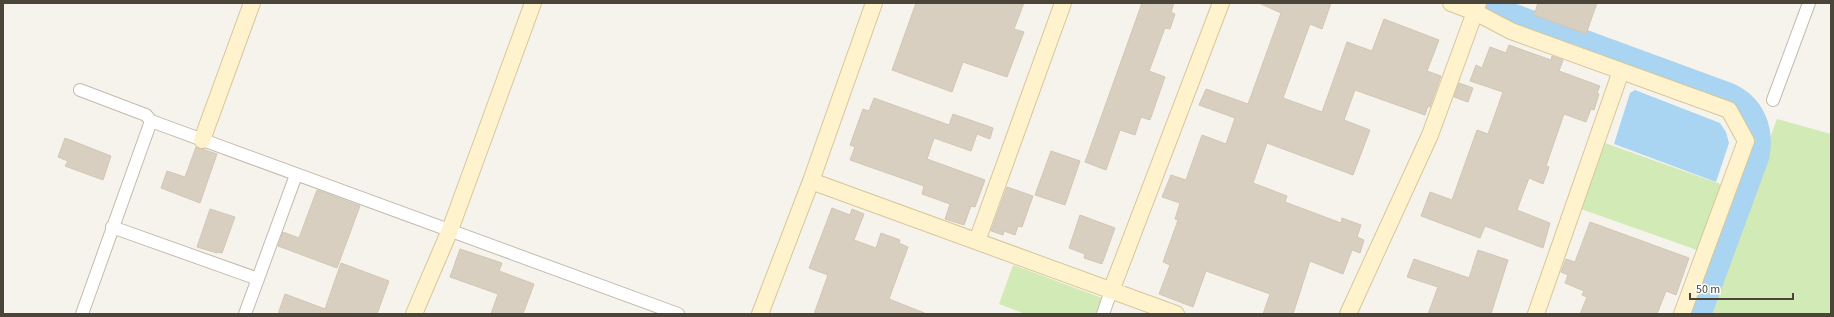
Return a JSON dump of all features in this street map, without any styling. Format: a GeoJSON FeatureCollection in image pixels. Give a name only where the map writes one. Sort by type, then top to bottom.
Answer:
{"type":"FeatureCollection","features":[{"type":"Feature","properties":{"kind":"street"},"geometry":{"type":"LineString","coordinates":[[202,140],[252,3]]}},
{"type":"Feature","properties":{"kind":"street"},"geometry":{"type":"LineString","coordinates":[[414,314],[450,230],[533,3]]}},
{"type":"Feature","properties":{"kind":"street"},"geometry":{"type":"LineString","coordinates":[[760,314],[811,181],[874,3]]}},
{"type":"Feature","properties":{"kind":"street"},"geometry":{"type":"LineString","coordinates":[[977,241],[1063,3]]}},
{"type":"Feature","properties":{"kind":"street"},"geometry":{"type":"LineString","coordinates":[[1103,314],[1221,3]]}},
{"type":"Feature","properties":{"kind":"street"},"geometry":{"type":"LineString","coordinates":[[1451,3],[1477,8],[1511,31],[1729,110],[1746,141],[1682,314]]}},
{"type":"Feature","properties":{"kind":"street"},"geometry":{"type":"LineString","coordinates":[[1773,100],[1809,3]]}},
{"type":"Feature","properties":{"kind":"street"},"geometry":{"type":"LineString","coordinates":[[1348,314],[1430,135],[1477,8]]}},
{"type":"Feature","properties":{"kind":"street"},"geometry":{"type":"LineString","coordinates":[[1536,314],[1621,71]]}},
{"type":"Feature","properties":{"kind":"street"},"geometry":{"type":"LineString","coordinates":[[80,90],[146,115],[151,121],[678,314]]}},
{"type":"Feature","properties":{"kind":"street"},"geometry":{"type":"LineString","coordinates":[[82,314],[151,121]]}},
{"type":"Feature","properties":{"kind":"street"},"geometry":{"type":"LineString","coordinates":[[245,314],[296,175]]}},
{"type":"Feature","properties":{"kind":"street"},"geometry":{"type":"LineString","coordinates":[[811,181],[1176,314]]}},
{"type":"Feature","properties":{"kind":"street"},"geometry":{"type":"LineString","coordinates":[[112,227],[258,279]]}},
{"type":"Feature","properties":{"kind":"green space"},"geometry":{"type":"Polygon","coordinates":[[[1777,119],[1831,134],[1831,314],[1706,314],[1777,119]]]}},
{"type":"Feature","properties":{"kind":"green space"},"geometry":{"type":"Polygon","coordinates":[[[1605,143],[1723,185],[1697,250],[1581,209],[1605,143]]]}},
{"type":"Feature","properties":{"kind":"green space"},"geometry":{"type":"Polygon","coordinates":[[[1013,265],[1102,298],[1096,314],[1025,314],[999,304],[1013,265]]]}},
{"type":"Feature","properties":{"kind":"water"},"geometry":{"type":"Polygon","coordinates":[[[1635,90],[1720,123],[1726,132],[1729,143],[1716,182],[1614,144],[1630,93],[1635,90]]]}},
{"type":"Feature","properties":{"kind":"building"},"geometry":{"type":"Polygon","coordinates":[[[916,3],[1024,3],[1014,29],[1024,32],[1007,77],[963,62],[952,92],[892,70],[916,3]]]}},
{"type":"Feature","properties":{"kind":"building"},"geometry":{"type":"Polygon","coordinates":[[[1142,3],[1174,3],[1171,12],[1175,14],[1170,29],[1165,28],[1149,71],[1165,77],[1150,120],[1141,117],[1135,135],[1120,130],[1106,170],[1085,162],[1142,3]]]}},
{"type":"Feature","properties":{"kind":"building"},"geometry":{"type":"Polygon","coordinates":[[[1259,3],[1331,3],[1322,29],[1310,24],[1283,98],[1322,112],[1347,42],[1372,51],[1384,19],[1439,40],[1427,71],[1441,76],[1430,107],[1428,106],[1425,115],[1355,90],[1344,120],[1370,130],[1353,175],[1267,143],[1253,183],[1287,196],[1285,202],[1341,223],[1342,218],[1361,225],[1357,237],[1364,240],[1360,253],[1352,250],[1343,274],[1310,261],[1293,314],[1263,314],[1270,294],[1206,271],[1193,307],[1159,294],[1170,265],[1163,262],[1178,220],[1175,219],[1180,203],[1162,197],[1171,175],[1186,180],[1202,135],[1226,144],[1235,118],[1199,105],[1206,89],[1248,104],[1281,13],[1259,3]]]}},
{"type":"Feature","properties":{"kind":"building"},"geometry":{"type":"Polygon","coordinates":[[[1538,3],[1597,3],[1586,34],[1534,15],[1538,3]]]}},
{"type":"Feature","properties":{"kind":"building"},"geometry":{"type":"Polygon","coordinates":[[[1509,45],[1551,60],[1552,56],[1563,60],[1559,71],[1600,86],[1597,93],[1599,94],[1594,110],[1591,109],[1586,122],[1564,114],[1546,166],[1549,167],[1543,184],[1529,178],[1517,210],[1550,223],[1543,248],[1485,226],[1480,238],[1421,216],[1430,192],[1452,200],[1477,130],[1488,134],[1503,92],[1470,81],[1476,65],[1482,68],[1490,47],[1506,53],[1509,45]]]}},
{"type":"Feature","properties":{"kind":"building"},"geometry":{"type":"Polygon","coordinates":[[[1459,83],[1473,88],[1468,102],[1454,97],[1459,83]]]}},
{"type":"Feature","properties":{"kind":"building"},"geometry":{"type":"Polygon","coordinates":[[[874,98],[949,125],[953,114],[993,128],[990,139],[977,134],[971,151],[934,138],[927,159],[985,180],[975,207],[971,206],[964,225],[945,219],[950,204],[922,194],[924,186],[850,160],[855,147],[850,145],[863,109],[869,111],[874,98]]]}},
{"type":"Feature","properties":{"kind":"building"},"geometry":{"type":"Polygon","coordinates":[[[65,138],[111,156],[103,180],[65,166],[68,161],[58,157],[65,138]]]}},
{"type":"Feature","properties":{"kind":"building"},"geometry":{"type":"Polygon","coordinates":[[[196,147],[217,154],[200,203],[161,188],[167,171],[185,177],[196,147]]]}},
{"type":"Feature","properties":{"kind":"building"},"geometry":{"type":"Polygon","coordinates":[[[1051,151],[1080,161],[1065,205],[1035,195],[1051,151]]]}},
{"type":"Feature","properties":{"kind":"building"},"geometry":{"type":"Polygon","coordinates":[[[1007,187],[1033,196],[1022,227],[1018,226],[1015,235],[1004,231],[1003,235],[991,231],[1007,187]]]}},
{"type":"Feature","properties":{"kind":"building"},"geometry":{"type":"Polygon","coordinates":[[[317,190],[360,206],[337,268],[278,246],[283,232],[299,238],[317,190]]]}},
{"type":"Feature","properties":{"kind":"building"},"geometry":{"type":"Polygon","coordinates":[[[832,208],[850,215],[852,209],[864,214],[854,240],[876,248],[881,233],[900,240],[899,243],[908,247],[889,299],[927,314],[814,314],[828,275],[809,268],[832,208]]]}},
{"type":"Feature","properties":{"kind":"building"},"geometry":{"type":"Polygon","coordinates":[[[210,209],[235,217],[222,253],[197,247],[210,209]]]}},
{"type":"Feature","properties":{"kind":"building"},"geometry":{"type":"Polygon","coordinates":[[[1080,215],[1115,228],[1102,264],[1084,258],[1085,254],[1069,248],[1080,215]]]}},
{"type":"Feature","properties":{"kind":"building"},"geometry":{"type":"Polygon","coordinates":[[[1590,222],[1689,258],[1676,295],[1666,291],[1657,314],[1580,314],[1587,297],[1582,295],[1584,291],[1565,283],[1568,275],[1561,272],[1566,259],[1575,262],[1590,222]]]}},
{"type":"Feature","properties":{"kind":"building"},"geometry":{"type":"Polygon","coordinates":[[[460,249],[502,263],[499,271],[534,284],[523,314],[491,314],[498,294],[450,277],[460,249]]]}},
{"type":"Feature","properties":{"kind":"building"},"geometry":{"type":"Polygon","coordinates":[[[1478,250],[1508,260],[1491,314],[1428,314],[1438,287],[1407,277],[1414,259],[1469,278],[1478,250]]]}},
{"type":"Feature","properties":{"kind":"building"},"geometry":{"type":"Polygon","coordinates":[[[341,263],[389,281],[377,314],[278,314],[285,294],[325,309],[341,263]]]}},
{"type":"Feature","properties":{"kind":"waterway"},"geometry":{"type":"LineString","coordinates":[[1491,8],[1728,95],[1737,100],[1749,112],[1757,128],[1757,156],[1699,314]]}}]}
